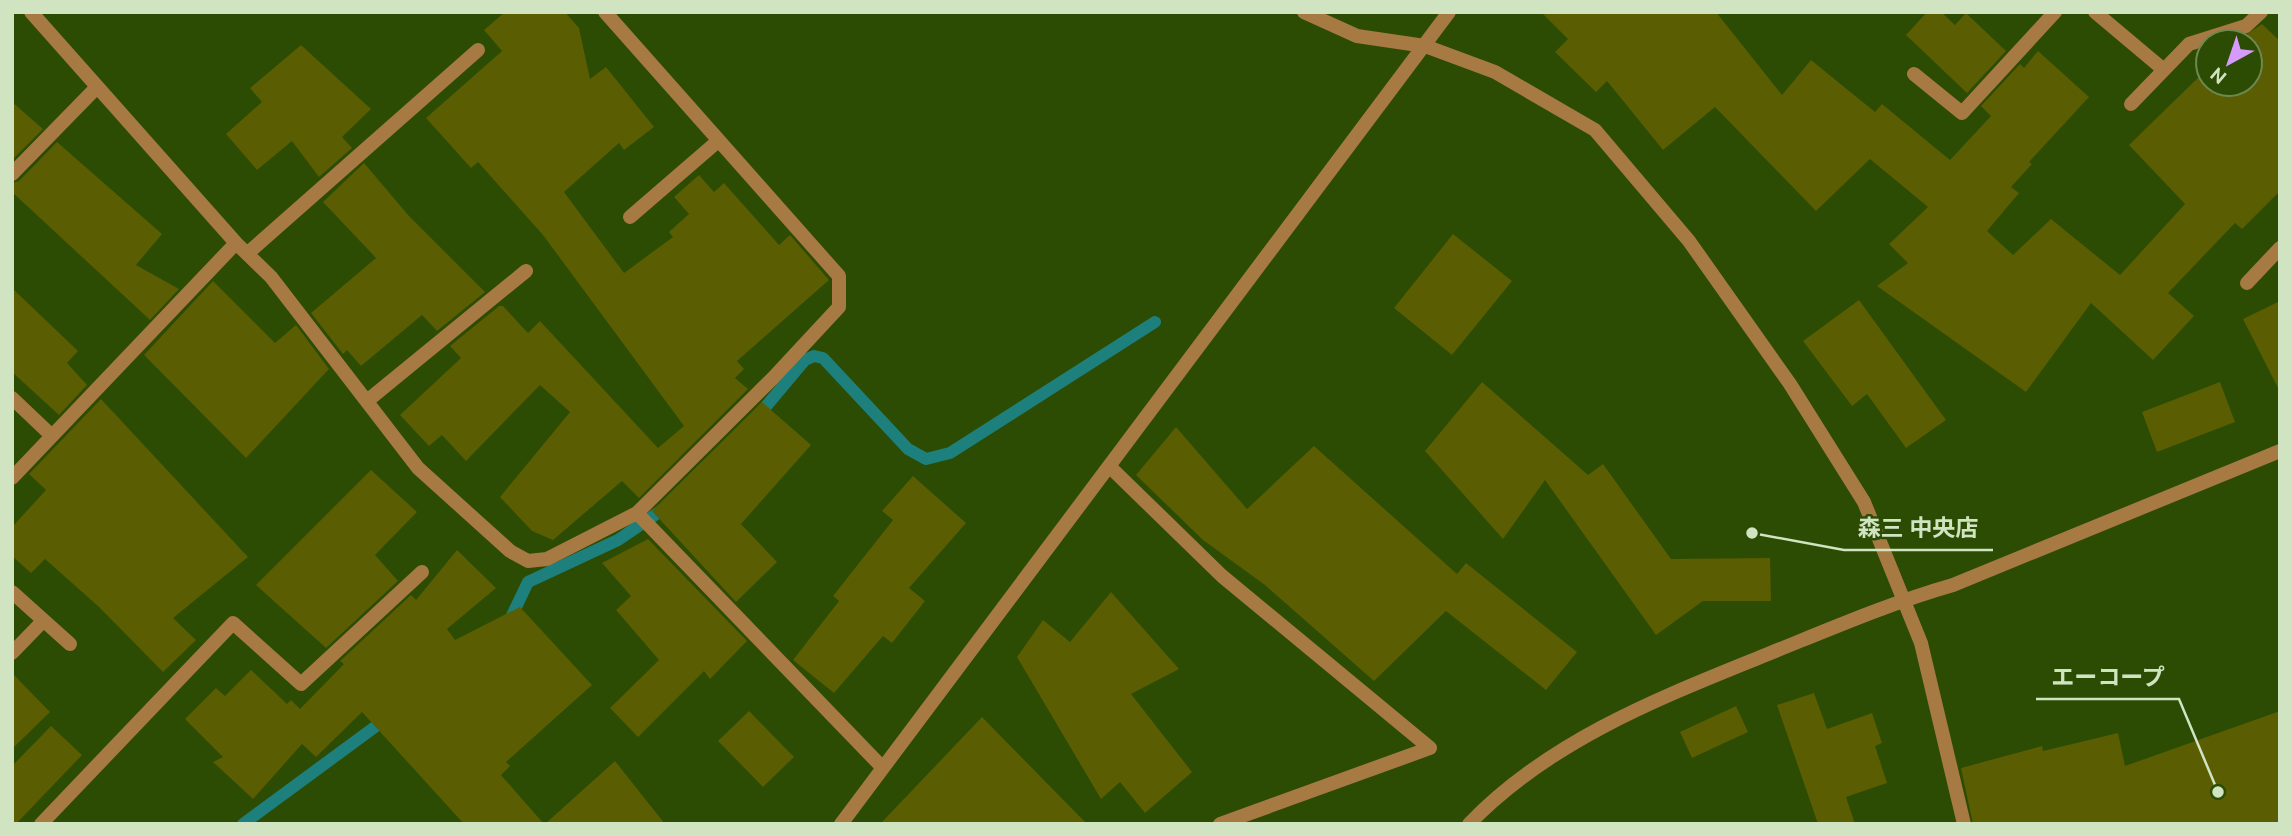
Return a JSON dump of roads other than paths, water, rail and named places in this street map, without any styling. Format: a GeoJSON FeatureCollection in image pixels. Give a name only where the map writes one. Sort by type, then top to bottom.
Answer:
{"type":"FeatureCollection","features":[{"type":"Feature","properties":{"kind":"street"},"geometry":{"type":"LineString","coordinates":[[31,12],[236,243],[271,277],[418,468],[510,551],[528,561],[547,559],[643,519],[839,307],[839,276],[605,12]]}},
{"type":"Feature","properties":{"kind":"street"},"geometry":{"type":"LineString","coordinates":[[1304,12],[1357,36],[1425,46],[1495,72],[1595,130],[1689,240],[1790,384],[1864,502],[1921,643],[1964,824]]}},
{"type":"Feature","properties":{"kind":"street"},"geometry":{"type":"LineString","coordinates":[[848,821],[882,767],[1110,467],[1449,12]]}},
{"type":"Feature","properties":{"kind":"street"},"geometry":{"type":"LineString","coordinates":[[1914,74],[1962,113],[2055,12]]}},
{"type":"Feature","properties":{"kind":"street"},"geometry":{"type":"LineString","coordinates":[[2095,12],[2164,70]]}},
{"type":"Feature","properties":{"kind":"street"},"geometry":{"type":"LineString","coordinates":[[2131,104],[2189,44],[2246,26],[2261,12]]}},
{"type":"Feature","properties":{"kind":"street"},"geometry":{"type":"LineString","coordinates":[[248,253],[478,50]]}},
{"type":"Feature","properties":{"kind":"street"},"geometry":{"type":"LineString","coordinates":[[12,174],[96,88]]}},
{"type":"Feature","properties":{"kind":"street"},"geometry":{"type":"LineString","coordinates":[[630,217],[718,141]]}},
{"type":"Feature","properties":{"kind":"street"},"geometry":{"type":"LineString","coordinates":[[12,478],[236,243]]}},
{"type":"Feature","properties":{"kind":"street"},"geometry":{"type":"LineString","coordinates":[[2247,283],[2280,247]]}},
{"type":"Feature","properties":{"kind":"street"},"geometry":{"type":"LineString","coordinates":[[367,401],[526,271]]}},
{"type":"Feature","properties":{"kind":"street"},"geometry":{"type":"LineString","coordinates":[[12,398],[52,436]]}},
{"type":"Feature","properties":{"kind":"street"},"geometry":{"type":"LineString","coordinates":[[1469,824],[1563,748],[1644,705],[1902,600],[1953,585],[2280,451]]}},
{"type":"Feature","properties":{"kind":"street"},"geometry":{"type":"LineString","coordinates":[[1110,467],[1222,576],[1430,748],[1220,824]]}},
{"type":"Feature","properties":{"kind":"street"},"geometry":{"type":"LineString","coordinates":[[643,519],[882,767]]}},
{"type":"Feature","properties":{"kind":"street"},"geometry":{"type":"LineString","coordinates":[[41,824],[233,623],[301,684],[422,572]]}},
{"type":"Feature","properties":{"kind":"street"},"geometry":{"type":"LineString","coordinates":[[12,592],[70,644]]}},
{"type":"Feature","properties":{"kind":"street"},"geometry":{"type":"LineString","coordinates":[[12,653],[43,621]]}},
{"type":"Feature","properties":{"kind":"waterway"},"geometry":{"type":"LineString","coordinates":[[757,417],[805,360],[814,356],[823,358],[908,449],[926,459],[950,453],[1155,322]]}},
{"type":"Feature","properties":{"kind":"waterway"},"geometry":{"type":"LineString","coordinates":[[508,624],[528,582],[618,540],[668,506]]}},
{"type":"Feature","properties":{"kind":"waterway"},"geometry":{"type":"LineString","coordinates":[[243,824],[387,718]]}},
{"type":"Feature","properties":{"kind":"place","name":"森三 中央店"},"geometry":{"type":"Point","coordinates":[1752,533]}},
{"type":"Feature","properties":{"kind":"place","name":"エーコープ"},"geometry":{"type":"Point","coordinates":[2218,792]}}]}
